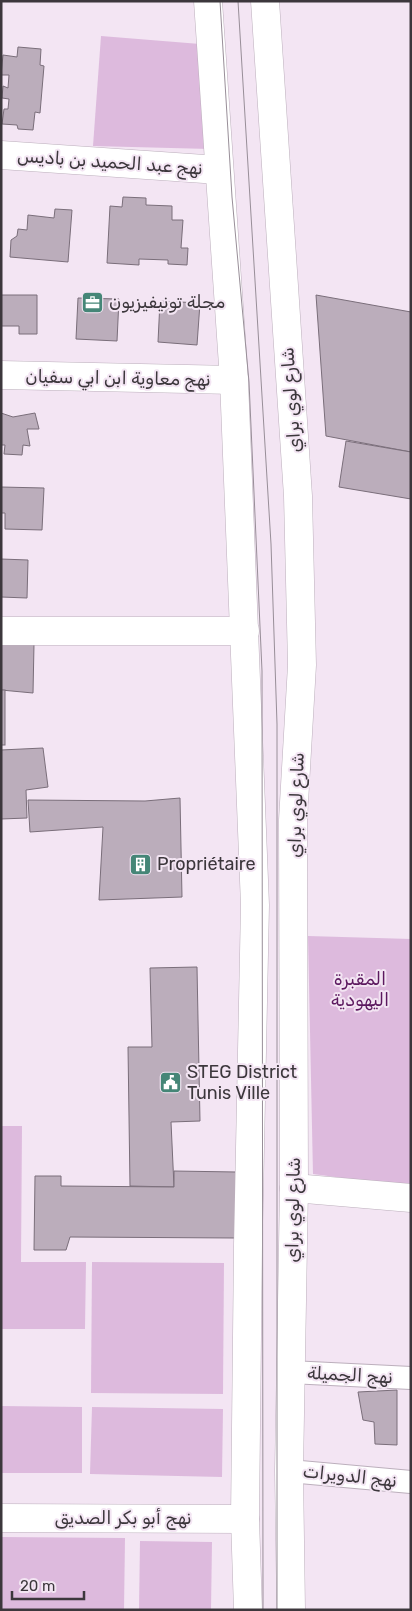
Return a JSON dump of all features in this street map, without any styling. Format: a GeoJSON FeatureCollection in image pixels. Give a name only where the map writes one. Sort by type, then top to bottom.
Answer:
{"type":"FeatureCollection","features":[{"type":"Feature","properties":{"kind":"street"},"geometry":{"type":"LineString","coordinates":[[208,1],[234,380],[255,905],[245,1519],[248,1610]]}},
{"type":"Feature","properties":{"kind":"street","name":"شارع لوي براي"},"geometry":{"type":"LineString","coordinates":[[265,1],[298,496],[302,665],[293,820],[294,1188],[289,1470],[291,1610]]}},
{"type":"Feature","properties":{"kind":"street","name":"نهج عبد الحميد بن باديس"},"geometry":{"type":"LineString","coordinates":[[1,155],[220,170]]}},
{"type":"Feature","properties":{"kind":"street","name":"نهج معاوية ابن ابي سفيان"},"geometry":{"type":"LineString","coordinates":[[1,375],[234,380]]}},
{"type":"Feature","properties":{"kind":"street"},"geometry":{"type":"LineString","coordinates":[[1,631],[245,631]]}},
{"type":"Feature","properties":{"kind":"street"},"geometry":{"type":"LineString","coordinates":[[294,1188],[411,1198]]}},
{"type":"Feature","properties":{"kind":"street","name":"نهج الجميلة"},"geometry":{"type":"LineString","coordinates":[[290,1372],[411,1378]]}},
{"type":"Feature","properties":{"kind":"street","name":"نهج الدويرات"},"geometry":{"type":"LineString","coordinates":[[289,1470],[411,1482]]}},
{"type":"Feature","properties":{"kind":"street","name":"نهج أبو بكر الصديق"},"geometry":{"type":"LineString","coordinates":[[1,1518],[245,1519]]}},
{"type":"Feature","properties":{"kind":"green space"},"geometry":{"type":"Polygon","coordinates":[[[101,36],[200,44],[210,149],[93,146],[101,36]]]}},
{"type":"Feature","properties":{"kind":"green space","name":"المقبرة اليهودية"},"geometry":{"type":"Polygon","coordinates":[[[308,936],[411,939],[411,1187],[313,1174],[308,936]]]}},
{"type":"Feature","properties":{"kind":"green space"},"geometry":{"type":"Polygon","coordinates":[[[1,1126],[22,1126],[21,1262],[86,1262],[85,1329],[1,1329],[1,1126]]]}},
{"type":"Feature","properties":{"kind":"green space"},"geometry":{"type":"Polygon","coordinates":[[[92,1262],[224,1263],[223,1394],[91,1393],[92,1262]]]}},
{"type":"Feature","properties":{"kind":"green space"},"geometry":{"type":"Polygon","coordinates":[[[1,1406],[82,1407],[82,1473],[1,1473],[1,1406]]]}},
{"type":"Feature","properties":{"kind":"green space"},"geometry":{"type":"Polygon","coordinates":[[[92,1407],[223,1409],[222,1477],[90,1474],[92,1407]]]}},
{"type":"Feature","properties":{"kind":"green space"},"geometry":{"type":"Polygon","coordinates":[[[1,1537],[125,1538],[124,1610],[1,1610],[1,1537]]]}},
{"type":"Feature","properties":{"kind":"green space"},"geometry":{"type":"Polygon","coordinates":[[[140,1541],[212,1542],[211,1610],[139,1610],[140,1541]]]}},
{"type":"Feature","properties":{"kind":"building"},"geometry":{"type":"Polygon","coordinates":[[[18,47],[41,49],[40,65],[44,66],[40,113],[35,112],[33,130],[18,129],[17,125],[2,124],[4,109],[8,109],[9,99],[2,98],[3,86],[8,88],[9,75],[1,75],[3,55],[17,57],[18,47]]]}},
{"type":"Feature","properties":{"kind":"building"},"geometry":{"type":"Polygon","coordinates":[[[123,197],[146,198],[146,205],[172,206],[172,220],[183,220],[181,248],[188,248],[187,265],[168,264],[168,260],[139,259],[139,265],[107,263],[110,206],[122,207],[123,197]]]}},
{"type":"Feature","properties":{"kind":"building"},"geometry":{"type":"Polygon","coordinates":[[[55,209],[72,210],[68,262],[10,257],[11,240],[17,236],[18,229],[27,230],[28,215],[54,218],[55,209]]]}},
{"type":"Feature","properties":{"kind":"building"},"geometry":{"type":"Polygon","coordinates":[[[1,295],[37,295],[37,334],[19,334],[19,326],[1,326],[1,295]]]}},
{"type":"Feature","properties":{"kind":"building"},"geometry":{"type":"Polygon","coordinates":[[[316,295],[411,312],[411,452],[326,436],[316,295]]]}},
{"type":"Feature","properties":{"kind":"building"},"geometry":{"type":"Polygon","coordinates":[[[78,298],[119,299],[117,341],[76,339],[78,298]]]}},
{"type":"Feature","properties":{"kind":"building"},"geometry":{"type":"Polygon","coordinates":[[[160,301],[200,303],[197,345],[158,342],[160,301]]]}},
{"type":"Feature","properties":{"kind":"building"},"geometry":{"type":"Polygon","coordinates":[[[1,413],[13,417],[35,413],[39,429],[27,429],[30,446],[23,445],[22,455],[4,454],[5,445],[1,445],[1,413]]]}},
{"type":"Feature","properties":{"kind":"building"},"geometry":{"type":"Polygon","coordinates":[[[346,441],[411,452],[411,499],[339,487],[346,441]]]}},
{"type":"Feature","properties":{"kind":"building"},"geometry":{"type":"Polygon","coordinates":[[[1,487],[44,488],[42,530],[5,529],[5,513],[1,513],[1,487]]]}},
{"type":"Feature","properties":{"kind":"building"},"geometry":{"type":"Polygon","coordinates":[[[1,559],[28,560],[27,598],[1,597],[1,559]]]}},
{"type":"Feature","properties":{"kind":"building"},"geometry":{"type":"Polygon","coordinates":[[[1,644],[34,644],[33,693],[1,690],[1,644]]]}},
{"type":"Feature","properties":{"kind":"building"},"geometry":{"type":"Polygon","coordinates":[[[1,690],[5,690],[5,745],[1,745],[1,690]]]}},
{"type":"Feature","properties":{"kind":"building"},"geometry":{"type":"Polygon","coordinates":[[[43,748],[48,787],[26,790],[27,818],[1,819],[1,750],[43,748]]]}},
{"type":"Feature","properties":{"kind":"building","name":"Propriétaire"},"geometry":{"type":"Polygon","coordinates":[[[180,798],[182,897],[99,900],[103,827],[30,832],[28,800],[145,801],[180,798]]]}},
{"type":"Feature","properties":{"kind":"building"},"geometry":{"type":"Polygon","coordinates":[[[197,967],[200,1121],[171,1122],[174,1187],[130,1186],[128,1047],[152,1047],[150,968],[197,967]]]}},
{"type":"Feature","properties":{"kind":"building"},"geometry":{"type":"Polygon","coordinates":[[[174,1171],[236,1172],[235,1238],[70,1237],[66,1250],[34,1250],[35,1176],[61,1176],[61,1186],[174,1187],[174,1171]]]}},
{"type":"Feature","properties":{"kind":"building"},"geometry":{"type":"Polygon","coordinates":[[[397,1390],[397,1445],[375,1444],[374,1422],[363,1420],[358,1392],[397,1390]]]}},
{"type":"Feature","properties":{"kind":"tram line"},"geometry":{"type":"LineString","coordinates":[[220,1],[232,197],[249,382],[262,671],[263,1610]]}},
{"type":"Feature","properties":{"kind":"tram line"},"geometry":{"type":"LineString","coordinates":[[238,1],[271,544],[277,724],[277,1610]]}},
{"type":"Feature","properties":{"kind":"place","name":"مجلة تونيفيزيون"},"geometry":{"type":"Point","coordinates":[93,302]}},
{"type":"Feature","properties":{"kind":"place","name":"Propriétaire"},"geometry":{"type":"Point","coordinates":[141,864]}},
{"type":"Feature","properties":{"kind":"place","name":"STEG District Tunis Ville"},"geometry":{"type":"Point","coordinates":[171,1082]}}]}
